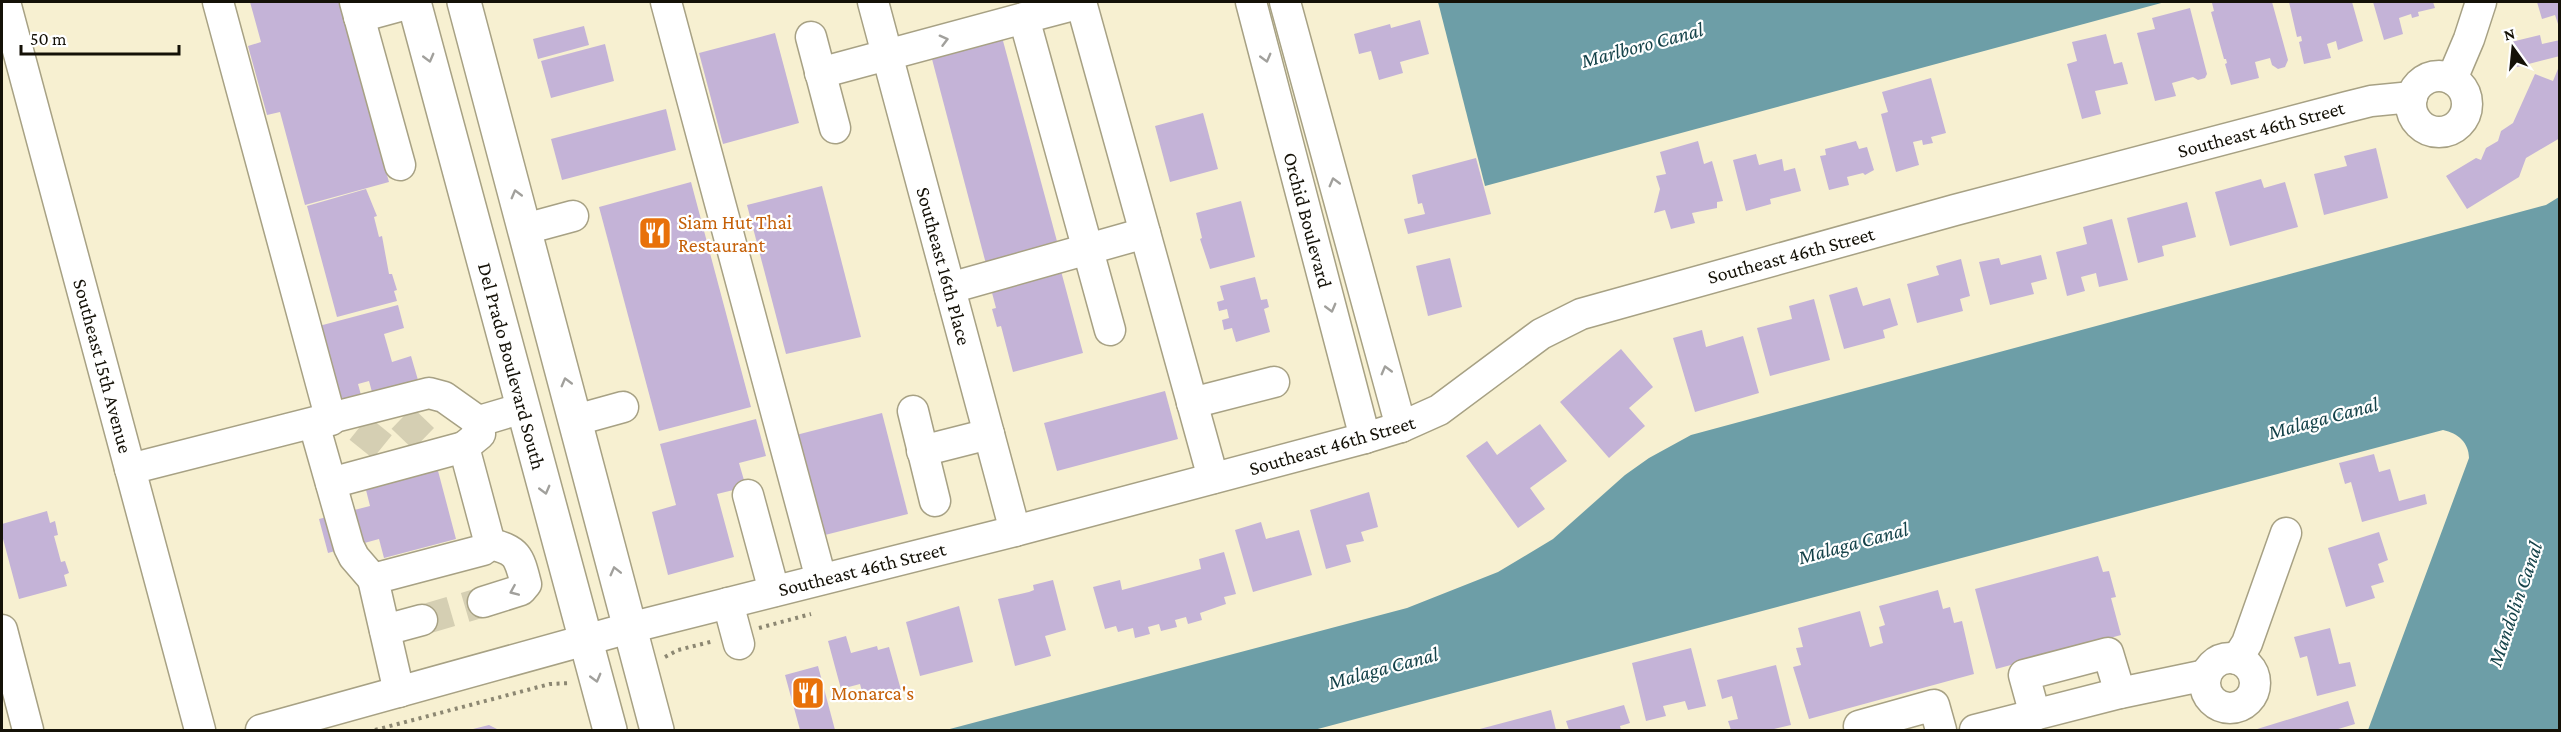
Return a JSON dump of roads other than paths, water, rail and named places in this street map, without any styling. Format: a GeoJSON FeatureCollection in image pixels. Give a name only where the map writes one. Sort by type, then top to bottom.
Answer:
{"type":"FeatureCollection","features":[{"type":"Feature","properties":{"kind":"main road","name":"Del Prado Boulevard South"},"geometry":{"type":"LineString","coordinates":[[414,2],[610,730]]}},
{"type":"Feature","properties":{"kind":"main road"},"geometry":{"type":"LineString","coordinates":[[464,2],[657,730]]}},
{"type":"Feature","properties":{"kind":"street","name":"Southeast 15th Avenue"},"geometry":{"type":"LineString","coordinates":[[5,2],[200,730]]}},
{"type":"Feature","properties":{"kind":"street"},"geometry":{"type":"LineString","coordinates":[[218,2],[337,422],[330,483],[354,556],[373,579],[399,692]]}},
{"type":"Feature","properties":{"kind":"street"},"geometry":{"type":"LineString","coordinates":[[400,165],[357,9],[414,2]]}},
{"type":"Feature","properties":{"kind":"street"},"geometry":{"type":"LineString","coordinates":[[666,2],[821,579]]}},
{"type":"Feature","properties":{"kind":"street","name":"Southeast 16th Place"},"geometry":{"type":"LineString","coordinates":[[873,2],[1015,531]]}},
{"type":"Feature","properties":{"kind":"street"},"geometry":{"type":"LineString","coordinates":[[820,73],[1081,2],[1213,478]]}},
{"type":"Feature","properties":{"kind":"street","name":"Orchid Boulevard"},"geometry":{"type":"LineString","coordinates":[[1251,2],[1365,438]]}},
{"type":"Feature","properties":{"kind":"street","name":"Orchid Boulevard"},"geometry":{"type":"LineString","coordinates":[[1285,2],[1401,427]]}},
{"type":"Feature","properties":{"kind":"street"},"geometry":{"type":"LineString","coordinates":[[2452,79],[2469,39],[2481,2]]}},
{"type":"Feature","properties":{"kind":"street"},"geometry":{"type":"LineString","coordinates":[[1023,18],[1110,330]]}},
{"type":"Feature","properties":{"kind":"street"},"geometry":{"type":"LineString","coordinates":[[811,37],[835,128]]}},
{"type":"Feature","properties":{"kind":"street"},"geometry":{"type":"LineString","coordinates":[[2444,76],[2452,79],[2460,85],[2467,102],[2466,112],[2455,127],[2436,132],[2419,124],[2411,107],[2415,89],[2427,79],[2444,76]]}},
{"type":"Feature","properties":{"kind":"street","name":"Southeast 46th Street"},"geometry":{"type":"LineString","coordinates":[[261,730],[629,628],[1015,531],[1365,438],[1401,427],[1439,410],[1541,334],[1581,314],[1967,207],[2347,106],[2412,97]]}},
{"type":"Feature","properties":{"kind":"street"},"geometry":{"type":"LineString","coordinates":[[525,228],[573,216]]}},
{"type":"Feature","properties":{"kind":"street"},"geometry":{"type":"LineString","coordinates":[[950,288],[1145,233]]}},
{"type":"Feature","properties":{"kind":"street"},"geometry":{"type":"LineString","coordinates":[[1192,403],[1274,382]]}},
{"type":"Feature","properties":{"kind":"street"},"geometry":{"type":"LineString","coordinates":[[130,469],[394,411],[429,393],[444,398],[475,419],[453,442]]}},
{"type":"Feature","properties":{"kind":"street"},"geometry":{"type":"LineString","coordinates":[[576,420],[623,407]]}},
{"type":"Feature","properties":{"kind":"street"},"geometry":{"type":"LineString","coordinates":[[330,483],[396,458],[453,442],[524,408]]}},
{"type":"Feature","properties":{"kind":"street"},"geometry":{"type":"LineString","coordinates":[[913,411],[935,501]]}},
{"type":"Feature","properties":{"kind":"street"},"geometry":{"type":"LineString","coordinates":[[922,451],[989,434]]}},
{"type":"Feature","properties":{"kind":"street"},"geometry":{"type":"LineString","coordinates":[[453,442],[490,544]]}},
{"type":"Feature","properties":{"kind":"street"},"geometry":{"type":"LineString","coordinates":[[748,495],[774,591]]}},
{"type":"Feature","properties":{"kind":"street"},"geometry":{"type":"LineString","coordinates":[[2237,659],[2247,643],[2286,533]]}},
{"type":"Feature","properties":{"kind":"street"},"geometry":{"type":"LineString","coordinates":[[373,579],[483,550],[490,544]]}},
{"type":"Feature","properties":{"kind":"street"},"geometry":{"type":"LineString","coordinates":[[483,602],[521,590],[526,584],[520,559],[508,548],[490,544]]}},
{"type":"Feature","properties":{"kind":"street"},"geometry":{"type":"LineString","coordinates":[[728,603],[740,644]]}},
{"type":"Feature","properties":{"kind":"street"},"geometry":{"type":"LineString","coordinates":[[385,630],[422,620]]}},
{"type":"Feature","properties":{"kind":"street"},"geometry":{"type":"LineString","coordinates":[[2,630],[28,730]]}},
{"type":"Feature","properties":{"kind":"street"},"geometry":{"type":"LineString","coordinates":[[2035,715],[2024,675],[2108,653],[2120,693]]}},
{"type":"Feature","properties":{"kind":"street"},"geometry":{"type":"LineString","coordinates":[[2230,658],[2237,659],[2246,663],[2255,679],[2251,697],[2236,708],[2226,708],[2217,718],[2206,692],[2206,675],[2215,663],[2230,658]]}},
{"type":"Feature","properties":{"kind":"street"},"geometry":{"type":"LineString","coordinates":[[1975,730],[2120,693],[2206,675]]}},
{"type":"Feature","properties":{"kind":"street"},"geometry":{"type":"LineString","coordinates":[[1860,730],[1859,726],[1934,705],[1941,730]]}},
{"type":"Feature","properties":{"kind":"water","name":"Marlboro Canal"},"geometry":{"type":"Polygon","coordinates":[[[1438,2],[2165,2],[1485,186],[1438,2]]]}},
{"type":"Feature","properties":{"kind":"water"},"geometry":{"type":"Polygon","coordinates":[[[2559,197],[2559,730],[2368,730],[2469,458],[2462,439],[2443,430],[1314,730],[946,730],[1407,608],[1498,572],[1553,539],[1625,475],[1649,458],[1691,435],[2546,205],[2559,197]]]}},
{"type":"Feature","properties":{"kind":"tunnel"},"geometry":{"type":"LineString","coordinates":[[402,418],[429,444]]}},
{"type":"Feature","properties":{"kind":"tunnel"},"geometry":{"type":"LineString","coordinates":[[359,428],[390,453]]}},
{"type":"Feature","properties":{"kind":"tunnel"},"geometry":{"type":"LineString","coordinates":[[422,620],[483,602]]}},
{"type":"Feature","properties":{"kind":"place","name":"Siam Hut Thai Restaurant"},"geometry":{"type":"Point","coordinates":[655,233]}},
{"type":"Feature","properties":{"kind":"place","name":"Monarca's"},"geometry":{"type":"Point","coordinates":[808,693]}},
{"type":"Feature","properties":{"kind":"water label","name":"Malaga Canal"},"geometry":{"type":"Point","coordinates":[2323,418]}},
{"type":"Feature","properties":{"kind":"water label","name":"Malaga Canal"},"geometry":{"type":"Point","coordinates":[1853,543]}},
{"type":"Feature","properties":{"kind":"water label","name":"Mandolin Canal"},"geometry":{"type":"Point","coordinates":[2515,604]}},
{"type":"Feature","properties":{"kind":"water label","name":"Malaga Canal"},"geometry":{"type":"Point","coordinates":[1383,668]}}]}
